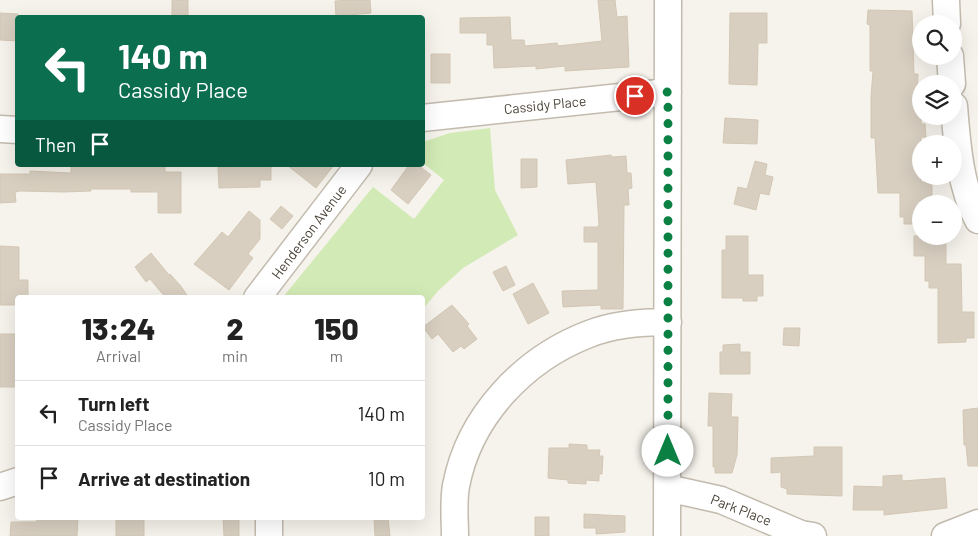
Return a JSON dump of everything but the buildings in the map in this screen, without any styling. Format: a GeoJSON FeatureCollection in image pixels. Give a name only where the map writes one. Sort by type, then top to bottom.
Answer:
{"type":"FeatureCollection","features":[{"type":"Feature","properties":{"kind":"street"},"geometry":{"type":"LineString","coordinates":[[667,536],[668,0]]}},
{"type":"Feature","properties":{"kind":"street"},"geometry":{"type":"LineString","coordinates":[[946,0],[947,15]]}},
{"type":"Feature","properties":{"kind":"street","name":"Cassidy Place"},"geometry":{"type":"LineString","coordinates":[[425,118],[668,92]]}},
{"type":"Feature","properties":{"kind":"street"},"geometry":{"type":"LineString","coordinates":[[955,125],[968,202],[978,220]]}},
{"type":"Feature","properties":{"kind":"street"},"geometry":{"type":"LineString","coordinates":[[0,129],[15,130]]}},
{"type":"Feature","properties":{"kind":"street","name":"Henderson Avenue"},"geometry":{"type":"LineString","coordinates":[[264,294],[358,167]]}},
{"type":"Feature","properties":{"kind":"street"},"geometry":{"type":"LineString","coordinates":[[455,536],[455,488],[470,443],[489,411],[519,376],[540,359],[563,345],[590,334],[620,326],[668,322]]}},
{"type":"Feature","properties":{"kind":"street"},"geometry":{"type":"LineString","coordinates":[[0,487],[15,482]]}},
{"type":"Feature","properties":{"kind":"street","name":"Park Place"},"geometry":{"type":"LineString","coordinates":[[667,488],[721,500],[801,534],[813,536]]}},
{"type":"Feature","properties":{"kind":"street"},"geometry":{"type":"LineString","coordinates":[[270,520],[270,536]]}},
{"type":"Feature","properties":{"kind":"street"},"geometry":{"type":"LineString","coordinates":[[945,536],[978,523]]}},
{"type":"Feature","properties":{"kind":"green space"},"geometry":{"type":"Polygon","coordinates":[[[490,128],[495,190],[518,235],[463,268],[438,291],[425,307],[425,295],[285,295],[373,187],[414,219],[444,180],[425,165],[425,141],[450,133],[490,128]]]}},
{"type":"Feature","properties":{"kind":"route"},"geometry":{"type":"LineString","coordinates":[[635,96],[668,92],[668,451]]}}]}
